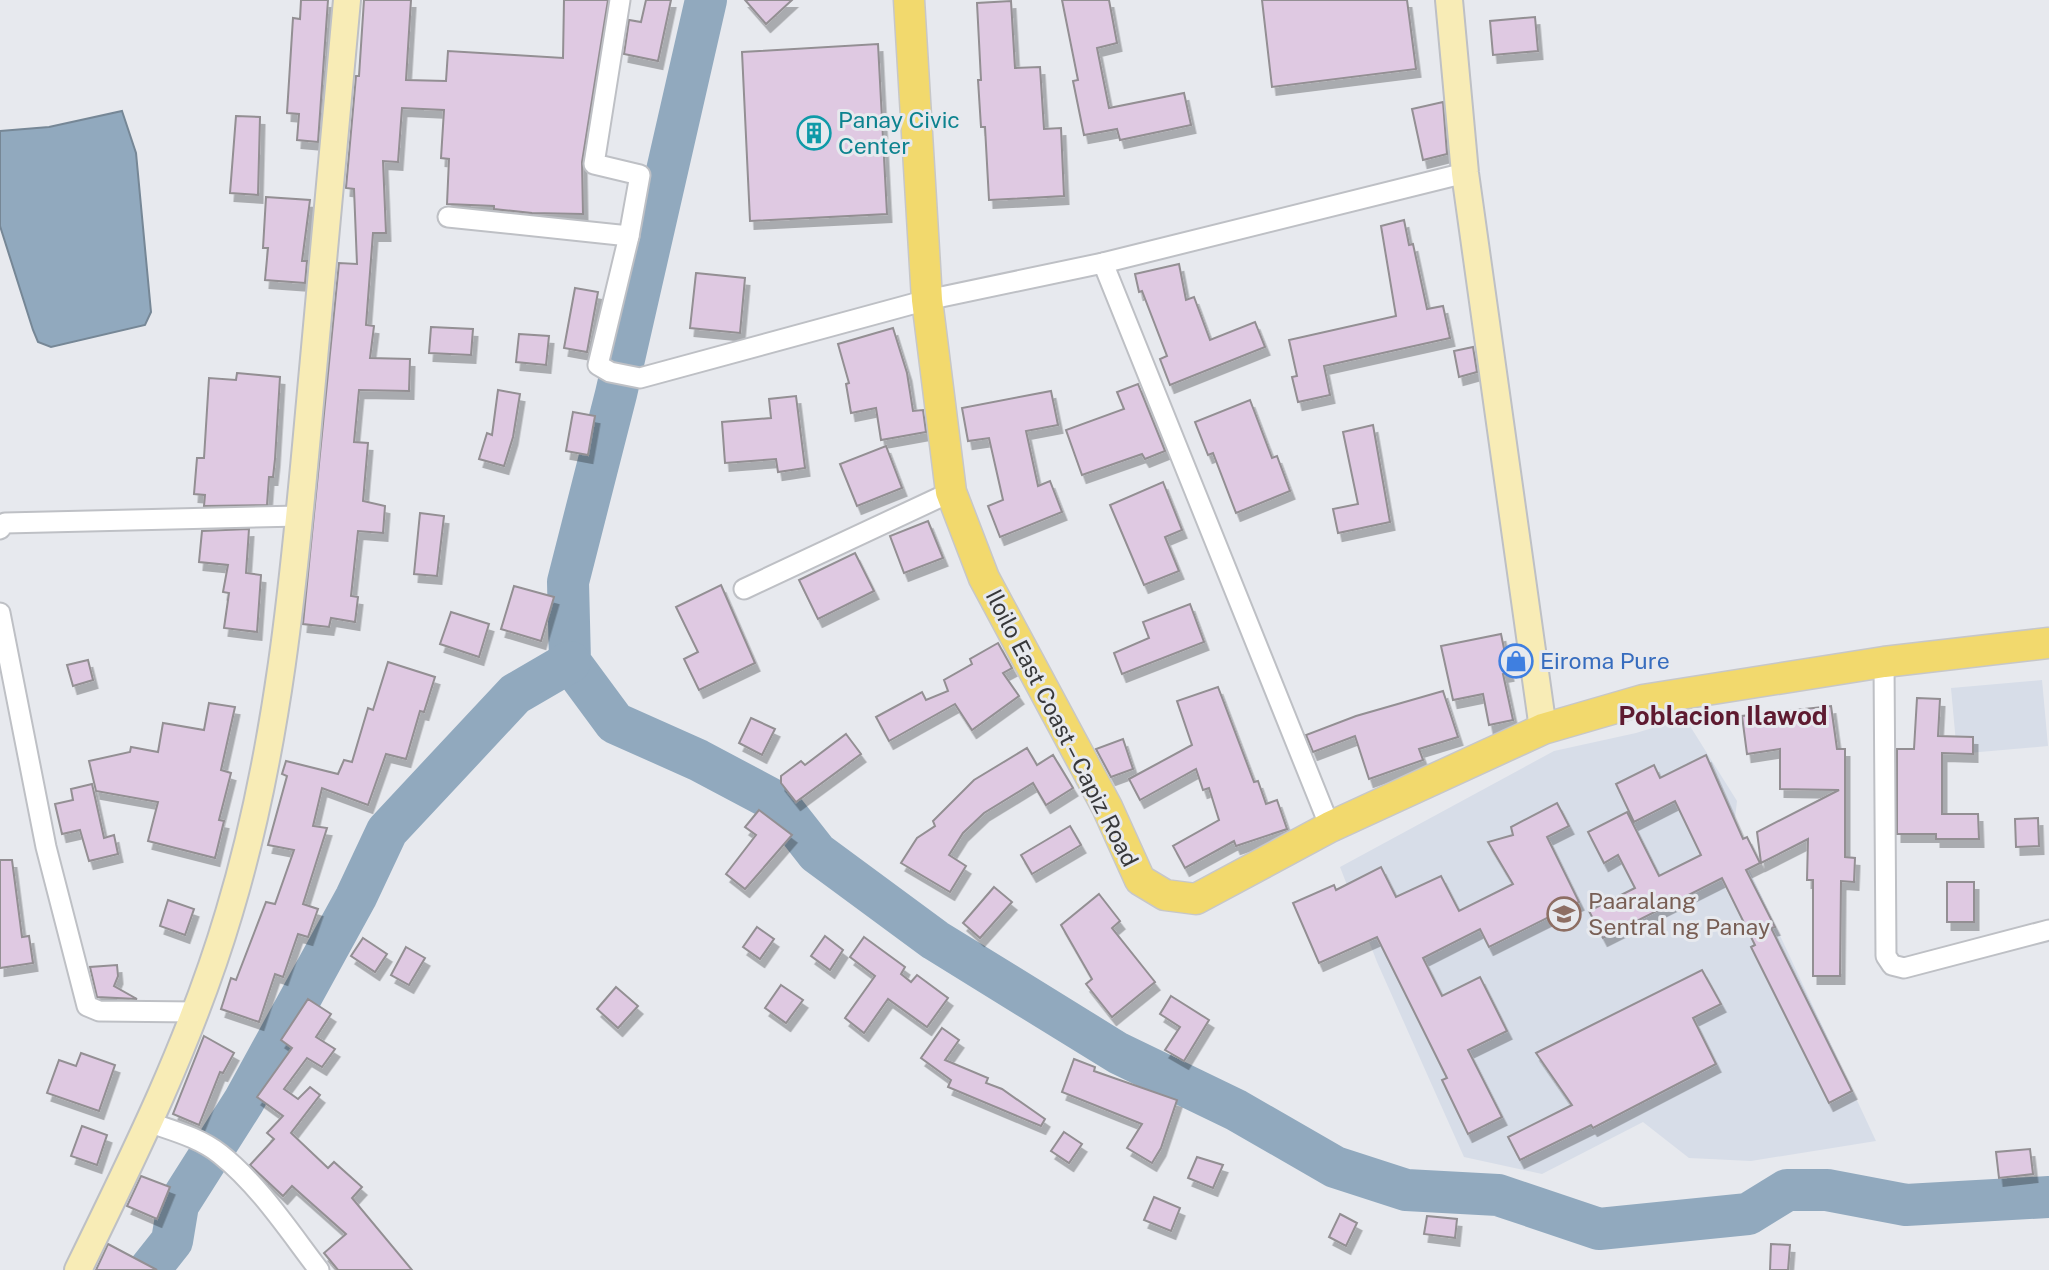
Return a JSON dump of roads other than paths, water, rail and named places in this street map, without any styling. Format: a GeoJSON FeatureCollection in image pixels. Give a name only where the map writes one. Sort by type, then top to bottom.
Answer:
{"type":"FeatureCollection","features":[{"type":"Feature","properties":{"kind":"main road","name":"Iloilo East Coast – Capiz Road"},"geometry":{"type":"LineString","coordinates":[[909,0],[927,300],[951,492],[984,578],[1107,807],[1140,880],[1165,895],[1196,899],[1330,827],[1543,729],[1643,699],[1884,662],[2049,643]]}},
{"type":"Feature","properties":{"kind":"street"},"geometry":{"type":"LineString","coordinates":[[78,1270],[151,1123],[196,1012],[230,912],[269,751],[300,516],[347,0]]}},
{"type":"Feature","properties":{"kind":"street"},"geometry":{"type":"LineString","coordinates":[[620,0],[594,164],[640,175],[629,236],[598,365],[610,372],[640,378],[927,300],[1103,262],[1465,173]]}},
{"type":"Feature","properties":{"kind":"street"},"geometry":{"type":"LineString","coordinates":[[1449,0],[1465,173],[1543,729]]}},
{"type":"Feature","properties":{"kind":"street"},"geometry":{"type":"LineString","coordinates":[[448,217],[629,236]]}},
{"type":"Feature","properties":{"kind":"street"},"geometry":{"type":"LineString","coordinates":[[1103,262],[1330,827]]}},
{"type":"Feature","properties":{"kind":"street"},"geometry":{"type":"LineString","coordinates":[[744,589],[951,492]]}},
{"type":"Feature","properties":{"kind":"street"},"geometry":{"type":"LineString","coordinates":[[0,529],[5,523],[300,516]]}},
{"type":"Feature","properties":{"kind":"street"},"geometry":{"type":"LineString","coordinates":[[0,612],[46,847],[87,1006],[99,1011],[196,1012]]}},
{"type":"Feature","properties":{"kind":"street"},"geometry":{"type":"LineString","coordinates":[[1884,662],[1886,956],[1892,965],[1904,968],[2049,930]]}},
{"type":"Feature","properties":{"kind":"street"},"geometry":{"type":"LineString","coordinates":[[151,1123],[194,1138],[221,1155],[268,1204],[318,1270]]}},
{"type":"Feature","properties":{"kind":"water"},"geometry":{"type":"Polygon","coordinates":[[[122,111],[136,153],[151,312],[145,325],[51,347],[38,342],[0,226],[0,131],[49,127],[122,111]]]}},
{"type":"Feature","properties":{"kind":"waterway"},"geometry":{"type":"LineString","coordinates":[[706,0],[616,394],[568,582],[570,662],[615,723],[698,760],[777,802],[817,853],[935,940],[1118,1053],[1236,1110],[1335,1167],[1406,1190],[1498,1195],[1599,1229],[1748,1214],[1787,1190],[1827,1190],[1906,1205],[2049,1197]]}},
{"type":"Feature","properties":{"kind":"waterway"},"geometry":{"type":"LineString","coordinates":[[149,1270],[172,1241],[178,1205],[244,1101],[356,897],[387,831],[515,694],[570,662]]}},
{"type":"Feature","properties":{"kind":"place","name":"Panay Civic Center"},"geometry":{"type":"Point","coordinates":[814,133]}},
{"type":"Feature","properties":{"kind":"place","name":"Eiroma Pure"},"geometry":{"type":"Point","coordinates":[1516,661]}},
{"type":"Feature","properties":{"kind":"place","name":"Paaralang Sentral ng Panay"},"geometry":{"type":"Point","coordinates":[1564,914]}},
{"type":"Feature","properties":{"kind":"district","name":"Poblacion Ilawod"},"geometry":{"type":"Point","coordinates":[1723,716]}}]}
